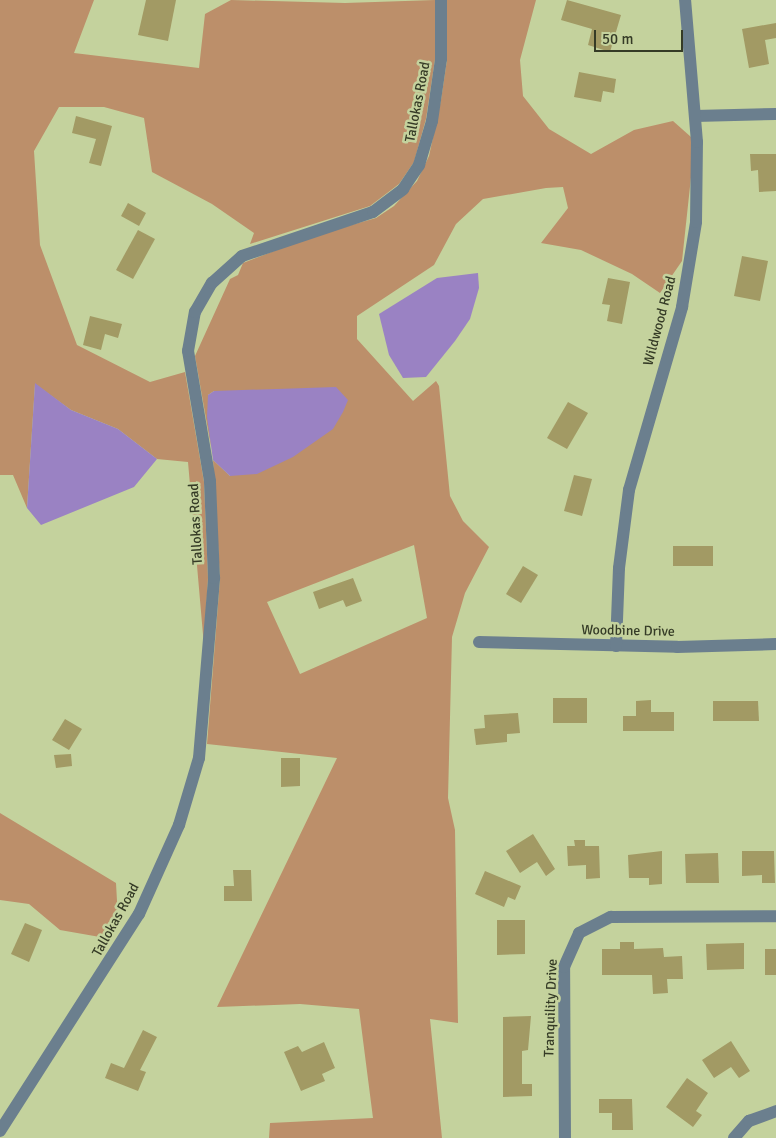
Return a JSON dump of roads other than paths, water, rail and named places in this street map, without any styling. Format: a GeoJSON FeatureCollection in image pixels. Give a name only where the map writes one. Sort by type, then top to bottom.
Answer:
{"type":"FeatureCollection","features":[{"type":"Feature","properties":{"kind":"street","name":"Tallokas Road"},"geometry":{"type":"LineString","coordinates":[[0,1131],[139,914],[179,825],[198,758],[214,578],[210,481],[188,351],[195,312],[212,283],[242,256],[373,212],[403,189],[419,165],[432,121],[441,59],[441,0]]}},
{"type":"Feature","properties":{"kind":"street","name":"Wildwood Road"},"geometry":{"type":"LineString","coordinates":[[616,646],[619,568],[629,490],[682,307],[696,222],[695,116],[685,0]]}},
{"type":"Feature","properties":{"kind":"street"},"geometry":{"type":"LineString","coordinates":[[695,116],[776,114]]}},
{"type":"Feature","properties":{"kind":"street","name":"Woodbine Drive"},"geometry":{"type":"LineString","coordinates":[[479,642],[616,646],[776,644]]}},
{"type":"Feature","properties":{"kind":"street","name":"Tranquility Drive"},"geometry":{"type":"LineString","coordinates":[[565,1138],[564,967],[579,933],[610,917],[776,916]]}},
{"type":"Feature","properties":{"kind":"street"},"geometry":{"type":"LineString","coordinates":[[734,1138],[749,1121],[776,1111]]}}]}
